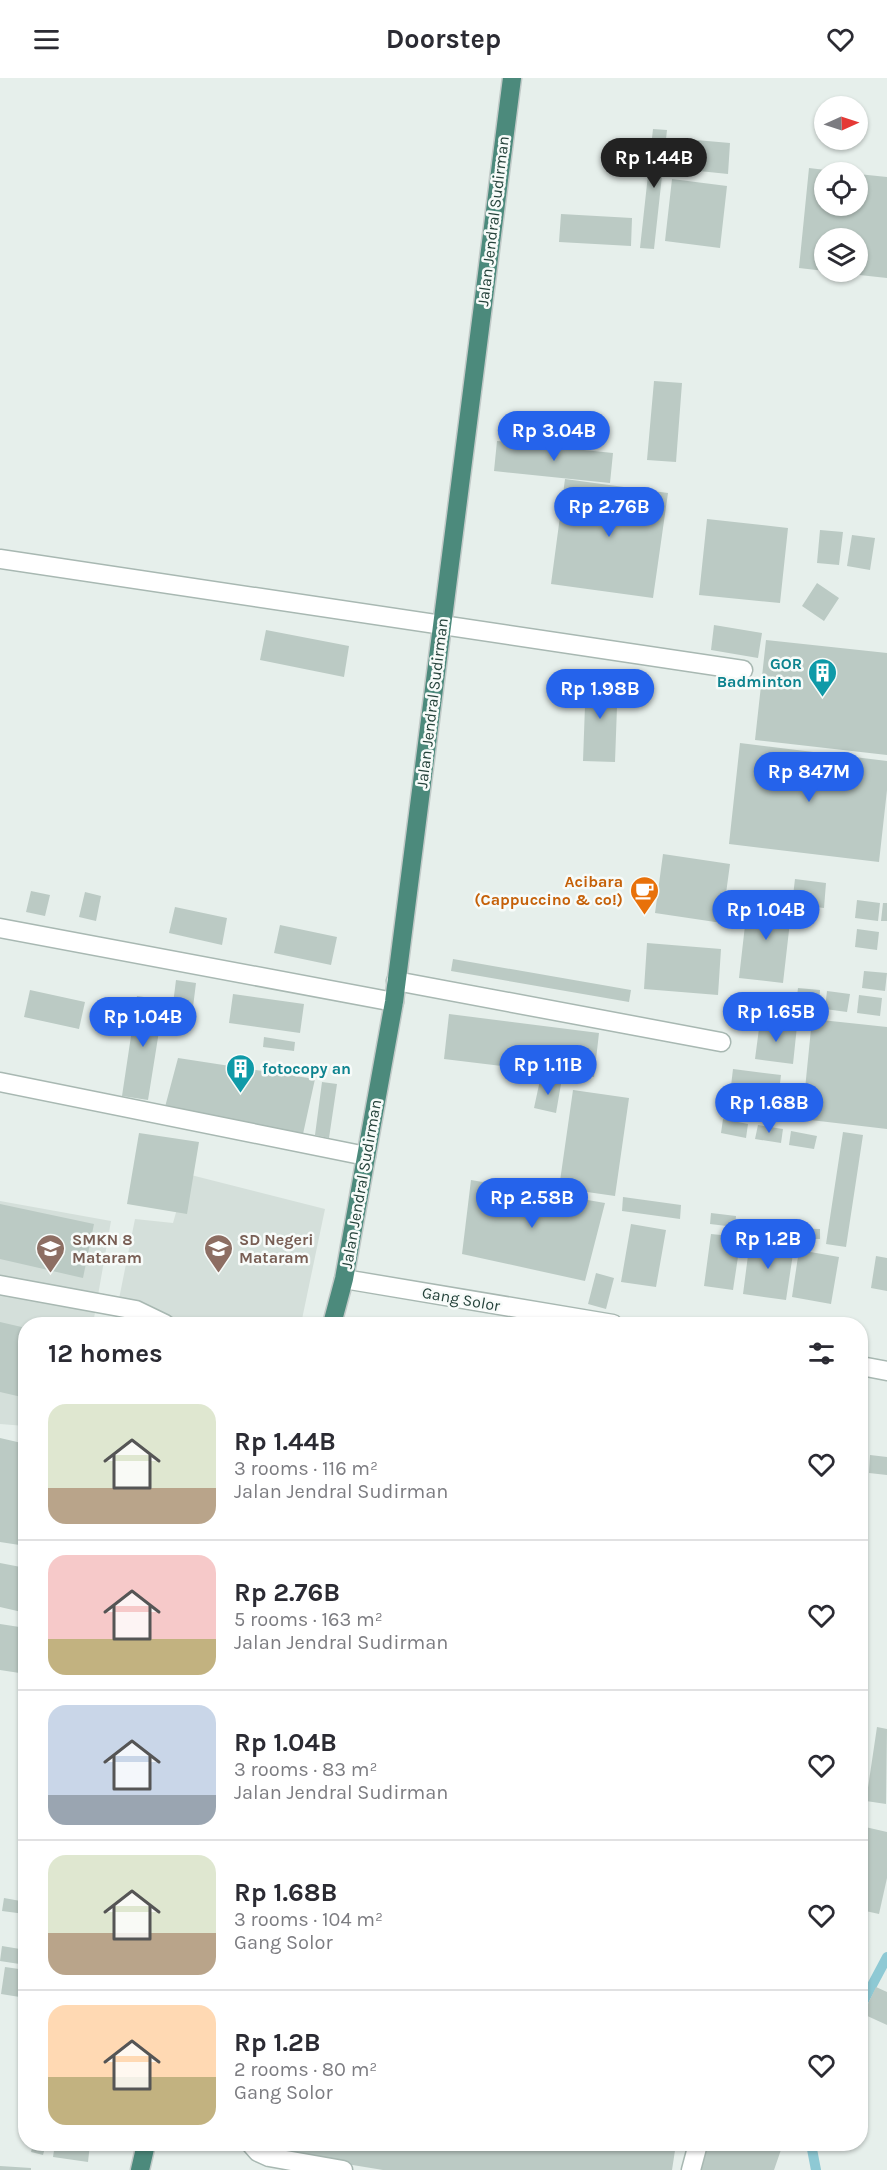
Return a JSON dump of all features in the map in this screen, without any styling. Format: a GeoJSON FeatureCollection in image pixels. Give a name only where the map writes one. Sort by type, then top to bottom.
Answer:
{"type":"FeatureCollection","features":[{"type":"Feature","properties":{"kind":"highway","name":"Jalan Jendral Sudirman"},"geometry":{"type":"LineString","coordinates":[[334,1317],[344,1279],[394,1002],[512,78]]}},
{"type":"Feature","properties":{"kind":"highway"},"geometry":{"type":"LineString","coordinates":[[140,2170],[144,2151]]}},
{"type":"Feature","properties":{"kind":"street"},"geometry":{"type":"LineString","coordinates":[[0,559],[442,627],[743,670]]}},
{"type":"Feature","properties":{"kind":"street"},"geometry":{"type":"LineString","coordinates":[[0,928],[394,1002]]}},
{"type":"Feature","properties":{"kind":"street"},"geometry":{"type":"LineString","coordinates":[[396,981],[721,1041]]}},
{"type":"Feature","properties":{"kind":"street"},"geometry":{"type":"LineString","coordinates":[[0,1082],[366,1156]]}},
{"type":"Feature","properties":{"kind":"street","name":"Gang Solor"},"geometry":{"type":"LineString","coordinates":[[344,1279],[571,1317]]}},
{"type":"Feature","properties":{"kind":"street"},"geometry":{"type":"LineString","coordinates":[[0,1285],[136,1310],[150,1317]]}},
{"type":"Feature","properties":{"kind":"street"},"geometry":{"type":"LineString","coordinates":[[868,1367],[887,1371]]}},
{"type":"Feature","properties":{"kind":"street"},"geometry":{"type":"LineString","coordinates":[[257,2151],[269,2157],[343,2170]]}},
{"type":"Feature","properties":{"kind":"street"},"geometry":{"type":"LineString","coordinates":[[691,2170],[696,2151]]}},
{"type":"Feature","properties":{"kind":"shaded area","name":"SD Negeri Mataram"},"geometry":{"type":"Polygon","coordinates":[[[187,1174],[325,1209],[302,1317],[115,1317],[135,1219],[173,1223],[187,1174]]]}},
{"type":"Feature","properties":{"kind":"shaded area","name":"SMKN 8 Mataram"},"geometry":{"type":"Polygon","coordinates":[[[0,1201],[111,1221],[94,1317],[18,1317],[18,1425],[0,1424],[0,1201]]]}},
{"type":"Feature","properties":{"kind":"building"},"geometry":{"type":"Polygon","coordinates":[[[653,129],[667,130],[654,249],[640,248],[653,129]]]}},
{"type":"Feature","properties":{"kind":"building"},"geometry":{"type":"Polygon","coordinates":[[[673,138],[730,143],[728,174],[670,168],[673,138]]]}},
{"type":"Feature","properties":{"kind":"building"},"geometry":{"type":"Polygon","coordinates":[[[809,168],[814,169],[814,216],[868,216],[868,175],[887,177],[887,278],[868,276],[868,228],[814,228],[814,270],[799,268],[809,168]]]}},
{"type":"Feature","properties":{"kind":"building"},"geometry":{"type":"Polygon","coordinates":[[[672,179],[727,186],[720,248],[665,241],[672,179]]]}},
{"type":"Feature","properties":{"kind":"building"},"geometry":{"type":"Polygon","coordinates":[[[561,214],[632,218],[631,246],[559,242],[561,214]]]}},
{"type":"Feature","properties":{"kind":"building"},"geometry":{"type":"Polygon","coordinates":[[[654,381],[682,383],[676,462],[647,460],[654,381]]]}},
{"type":"Feature","properties":{"kind":"building"},"geometry":{"type":"Polygon","coordinates":[[[508,416],[536,418],[535,439],[507,437],[508,416]]]}},
{"type":"Feature","properties":{"kind":"building"},"geometry":{"type":"Polygon","coordinates":[[[497,441],[613,453],[610,483],[494,471],[497,441]]]}},
{"type":"Feature","properties":{"kind":"building"},"geometry":{"type":"Polygon","coordinates":[[[565,479],[668,493],[653,598],[551,584],[565,479]]]}},
{"type":"Feature","properties":{"kind":"building"},"geometry":{"type":"Polygon","coordinates":[[[707,519],[788,528],[780,603],[699,595],[707,519]]]}},
{"type":"Feature","properties":{"kind":"building"},"geometry":{"type":"Polygon","coordinates":[[[820,530],[843,532],[839,565],[817,563],[820,530]]]}},
{"type":"Feature","properties":{"kind":"building"},"geometry":{"type":"Polygon","coordinates":[[[852,535],[875,538],[870,570],[847,566],[852,535]]]}},
{"type":"Feature","properties":{"kind":"building"},"geometry":{"type":"Polygon","coordinates":[[[817,583],[839,598],[824,621],[802,606],[817,583]]]}},
{"type":"Feature","properties":{"kind":"building"},"geometry":{"type":"Polygon","coordinates":[[[714,625],[762,633],[758,658],[711,650],[714,625]]]}},
{"type":"Feature","properties":{"kind":"building"},"geometry":{"type":"Polygon","coordinates":[[[266,630],[349,646],[344,677],[260,660],[266,630]]]}},
{"type":"Feature","properties":{"kind":"building","name":"GOR Badminton"},"geometry":{"type":"Polygon","coordinates":[[[766,640],[887,653],[887,755],[755,740],[766,640]]]}},
{"type":"Feature","properties":{"kind":"building"},"geometry":{"type":"Polygon","coordinates":[[[586,678],[618,679],[615,762],[583,761],[586,678]]]}},
{"type":"Feature","properties":{"kind":"building"},"geometry":{"type":"Polygon","coordinates":[[[740,743],[887,761],[887,790],[879,862],[729,844],[740,743]]]}},
{"type":"Feature","properties":{"kind":"building"},"geometry":{"type":"Polygon","coordinates":[[[663,854],[730,864],[722,923],[655,913],[663,854]]]}},
{"type":"Feature","properties":{"kind":"building"},"geometry":{"type":"Polygon","coordinates":[[[795,879],[826,883],[824,908],[792,904],[795,879]]]}},
{"type":"Feature","properties":{"kind":"building"},"geometry":{"type":"Polygon","coordinates":[[[31,891],[50,895],[45,916],[26,912],[31,891]]]}},
{"type":"Feature","properties":{"kind":"building"},"geometry":{"type":"Polygon","coordinates":[[[85,892],[101,896],[96,921],[79,917],[85,892]]]}},
{"type":"Feature","properties":{"kind":"building"},"geometry":{"type":"Polygon","coordinates":[[[748,899],[792,904],[783,983],[739,978],[748,899]]]}},
{"type":"Feature","properties":{"kind":"building"},"geometry":{"type":"Polygon","coordinates":[[[857,900],[880,903],[878,921],[855,918],[857,900]]]}},
{"type":"Feature","properties":{"kind":"building"},"geometry":{"type":"Polygon","coordinates":[[[883,903],[887,903],[887,921],[881,921],[883,903]]]}},
{"type":"Feature","properties":{"kind":"building"},"geometry":{"type":"Polygon","coordinates":[[[175,907],[227,918],[222,945],[169,933],[175,907]]]}},
{"type":"Feature","properties":{"kind":"building"},"geometry":{"type":"Polygon","coordinates":[[[280,925],[337,937],[331,965],[274,953],[280,925]]]}},
{"type":"Feature","properties":{"kind":"building"},"geometry":{"type":"Polygon","coordinates":[[[857,929],[879,932],[877,950],[855,947],[857,929]]]}},
{"type":"Feature","properties":{"kind":"building"},"geometry":{"type":"Polygon","coordinates":[[[647,943],[721,949],[718,995],[644,989],[647,943]]]}},
{"type":"Feature","properties":{"kind":"building"},"geometry":{"type":"Polygon","coordinates":[[[453,959],[631,990],[629,1002],[451,971],[453,959]]]}},
{"type":"Feature","properties":{"kind":"building"},"geometry":{"type":"Polygon","coordinates":[[[864,971],[887,973],[885,991],[862,988],[864,971]]]}},
{"type":"Feature","properties":{"kind":"building"},"geometry":{"type":"Polygon","coordinates":[[[176,980],[196,983],[193,1007],[173,1004],[176,980]]]}},
{"type":"Feature","properties":{"kind":"building"},"geometry":{"type":"Polygon","coordinates":[[[798,988],[820,990],[819,1008],[796,1005],[798,988]]]}},
{"type":"Feature","properties":{"kind":"building"},"geometry":{"type":"Polygon","coordinates":[[[30,990],[85,1002],[79,1029],[24,1017],[30,990]]]}},
{"type":"Feature","properties":{"kind":"building"},"geometry":{"type":"Polygon","coordinates":[[[827,991],[850,994],[847,1012],[825,1009],[827,991]]]}},
{"type":"Feature","properties":{"kind":"building"},"geometry":{"type":"Polygon","coordinates":[[[233,994],[304,1004],[300,1033],[229,1023],[233,994]]]}},
{"type":"Feature","properties":{"kind":"building"},"geometry":{"type":"Polygon","coordinates":[[[859,995],[882,998],[880,1016],[857,1013],[859,995]]]}},
{"type":"Feature","properties":{"kind":"building"},"geometry":{"type":"Polygon","coordinates":[[[137,996],[164,1000],[148,1100],[122,1096],[137,996]]]}},
{"type":"Feature","properties":{"kind":"building"},"geometry":{"type":"Polygon","coordinates":[[[449,1014],[599,1033],[594,1077],[444,1059],[449,1014]]]}},
{"type":"Feature","properties":{"kind":"building"},"geometry":{"type":"Polygon","coordinates":[[[812,1019],[887,1027],[887,1129],[802,1119],[812,1019]]]}},
{"type":"Feature","properties":{"kind":"building"},"geometry":{"type":"Polygon","coordinates":[[[760,1021],[797,1026],[793,1064],[755,1059],[760,1021]]]}},
{"type":"Feature","properties":{"kind":"building"},"geometry":{"type":"Polygon","coordinates":[[[264,1037],[295,1042],[294,1051],[263,1047],[264,1037]]]}},
{"type":"Feature","properties":{"kind":"building","name":"fotocopy an"},"geometry":{"type":"Polygon","coordinates":[[[178,1058],[315,1079],[303,1134],[165,1107],[178,1058]]]}},
{"type":"Feature","properties":{"kind":"building"},"geometry":{"type":"Polygon","coordinates":[[[733,1069],[781,1075],[776,1116],[728,1111],[733,1069]]]}},
{"type":"Feature","properties":{"kind":"building"},"geometry":{"type":"Polygon","coordinates":[[[540,1080],[561,1084],[556,1113],[534,1108],[540,1080]]]}},
{"type":"Feature","properties":{"kind":"building"},"geometry":{"type":"Polygon","coordinates":[[[322,1082],[337,1084],[329,1138],[315,1135],[322,1082]]]}},
{"type":"Feature","properties":{"kind":"building"},"geometry":{"type":"Polygon","coordinates":[[[573,1090],[629,1098],[615,1196],[559,1188],[573,1090]]]}},
{"type":"Feature","properties":{"kind":"building"},"geometry":{"type":"Polygon","coordinates":[[[723,1119],[748,1124],[746,1138],[721,1133],[723,1119]]]}},
{"type":"Feature","properties":{"kind":"building"},"geometry":{"type":"Polygon","coordinates":[[[758,1125],[783,1129],[781,1143],[755,1139],[758,1125]]]}},
{"type":"Feature","properties":{"kind":"building"},"geometry":{"type":"Polygon","coordinates":[[[791,1131],[817,1136],[814,1149],[789,1145],[791,1131]]]}},
{"type":"Feature","properties":{"kind":"building"},"geometry":{"type":"Polygon","coordinates":[[[843,1132],[863,1135],[846,1247],[826,1244],[843,1132]]]}},
{"type":"Feature","properties":{"kind":"building"},"geometry":{"type":"Polygon","coordinates":[[[139,1133],[199,1142],[187,1214],[127,1204],[139,1133]]]}},
{"type":"Feature","properties":{"kind":"building"},"geometry":{"type":"Polygon","coordinates":[[[471,1180],[605,1203],[585,1281],[462,1254],[471,1180]]]}},
{"type":"Feature","properties":{"kind":"building"},"geometry":{"type":"Polygon","coordinates":[[[623,1197],[681,1205],[680,1219],[622,1211],[623,1197]]]}},
{"type":"Feature","properties":{"kind":"building"},"geometry":{"type":"Polygon","coordinates":[[[0,1204],[94,1224],[83,1278],[0,1259],[0,1204]]]}},
{"type":"Feature","properties":{"kind":"building"},"geometry":{"type":"Polygon","coordinates":[[[711,1213],[736,1216],[735,1227],[710,1224],[711,1213]]]}},
{"type":"Feature","properties":{"kind":"building"},"geometry":{"type":"Polygon","coordinates":[[[748,1222],[766,1223],[766,1233],[748,1232],[748,1222]]]}},
{"type":"Feature","properties":{"kind":"building"},"geometry":{"type":"Polygon","coordinates":[[[631,1224],[666,1230],[656,1287],[621,1282],[631,1224]]]}},
{"type":"Feature","properties":{"kind":"building"},"geometry":{"type":"Polygon","coordinates":[[[780,1228],[820,1229],[820,1239],[779,1238],[780,1228]]]}},
{"type":"Feature","properties":{"kind":"building"},"geometry":{"type":"Polygon","coordinates":[[[711,1234],[741,1237],[733,1290],[704,1286],[711,1234]]]}},
{"type":"Feature","properties":{"kind":"building"},"geometry":{"type":"Polygon","coordinates":[[[750,1240],[794,1247],[786,1300],[743,1294],[750,1240]]]}},
{"type":"Feature","properties":{"kind":"building"},"geometry":{"type":"Polygon","coordinates":[[[799,1250],[839,1257],[831,1304],[792,1297],[799,1250]]]}},
{"type":"Feature","properties":{"kind":"building"},"geometry":{"type":"Polygon","coordinates":[[[876,1256],[887,1258],[887,1291],[871,1288],[876,1256]]]}},
{"type":"Feature","properties":{"kind":"building"},"geometry":{"type":"Polygon","coordinates":[[[596,1273],[614,1278],[606,1309],[588,1304],[596,1273]]]}},
{"type":"Feature","properties":{"kind":"building"},"geometry":{"type":"Polygon","coordinates":[[[0,1322],[18,1326],[18,1396],[0,1392],[0,1322]]]}},
{"type":"Feature","properties":{"kind":"building"},"geometry":{"type":"Polygon","coordinates":[[[0,1438],[18,1442],[18,1545],[0,1542],[0,1438]]]}},
{"type":"Feature","properties":{"kind":"building"},"geometry":{"type":"Polygon","coordinates":[[[870,1455],[887,1457],[887,1475],[869,1473],[870,1455]]]}},
{"type":"Feature","properties":{"kind":"building"},"geometry":{"type":"Polygon","coordinates":[[[0,1563],[18,1566],[18,1611],[0,1607],[0,1563]]]}},
{"type":"Feature","properties":{"kind":"building"},"geometry":{"type":"Polygon","coordinates":[[[0,1624],[18,1627],[18,1673],[0,1670],[0,1624]]]}},
{"type":"Feature","properties":{"kind":"building"},"geometry":{"type":"Polygon","coordinates":[[[877,1727],[887,1729],[886,1804],[868,1801],[877,1727]]]}},
{"type":"Feature","properties":{"kind":"building"},"geometry":{"type":"Polygon","coordinates":[[[868,1828],[887,1832],[887,1878],[879,1914],[868,1912],[868,1828]]]}},
{"type":"Feature","properties":{"kind":"building"},"geometry":{"type":"Polygon","coordinates":[[[4,1898],[18,1901],[18,1913],[2,1911],[4,1898]]]}},
{"type":"Feature","properties":{"kind":"building"},"geometry":{"type":"Polygon","coordinates":[[[2,1946],[18,1949],[18,1964],[0,1961],[2,1946]]]}},
{"type":"Feature","properties":{"kind":"building"},"geometry":{"type":"Polygon","coordinates":[[[5,1967],[18,1969],[18,1997],[1,1994],[5,1967]]]}},
{"type":"Feature","properties":{"kind":"building"},"geometry":{"type":"Polygon","coordinates":[[[876,1987],[887,1992],[887,2025],[868,2016],[868,2004],[876,1987]]]}},
{"type":"Feature","properties":{"kind":"building"},"geometry":{"type":"Polygon","coordinates":[[[31,2151],[44,2151],[43,2155],[31,2151]]]}},
{"type":"Feature","properties":{"kind":"building"},"geometry":{"type":"Polygon","coordinates":[[[54,2151],[89,2151],[88,2162],[53,2157],[54,2151]]]}},
{"type":"Feature","properties":{"kind":"building"},"geometry":{"type":"Polygon","coordinates":[[[286,2151],[675,2151],[672,2170],[383,2170],[286,2154],[286,2151]]]}},
{"type":"Feature","properties":{"kind":"building"},"geometry":{"type":"Polygon","coordinates":[[[705,2151],[781,2151],[774,2170],[699,2170],[705,2151]]]}},
{"type":"Feature","properties":{"kind":"building"},"geometry":{"type":"Polygon","coordinates":[[[0,2166],[31,2168],[31,2170],[0,2170],[0,2166]]]}},
{"type":"Feature","properties":{"kind":"waterway"},"geometry":{"type":"LineString","coordinates":[[868,1993],[887,1957]]}},
{"type":"Feature","properties":{"kind":"waterway"},"geometry":{"type":"LineString","coordinates":[[812,2151],[816,2170]]}},
{"type":"Feature","properties":{"kind":"place","name":"GOR Badminton"},"geometry":{"type":"Point","coordinates":[823,698]}},
{"type":"Feature","properties":{"kind":"place","name":"Acibara (Cappuccino & co!)"},"geometry":{"type":"Point","coordinates":[644,916]}},
{"type":"Feature","properties":{"kind":"place","name":"fotocopy an"},"geometry":{"type":"Point","coordinates":[241,1094]}},
{"type":"Feature","properties":{"kind":"place","name":"SMKN 8 Mataram"},"geometry":{"type":"Point","coordinates":[51,1274]}},
{"type":"Feature","properties":{"kind":"place","name":"SD Negeri Mataram"},"geometry":{"type":"Point","coordinates":[218,1274]}}]}
